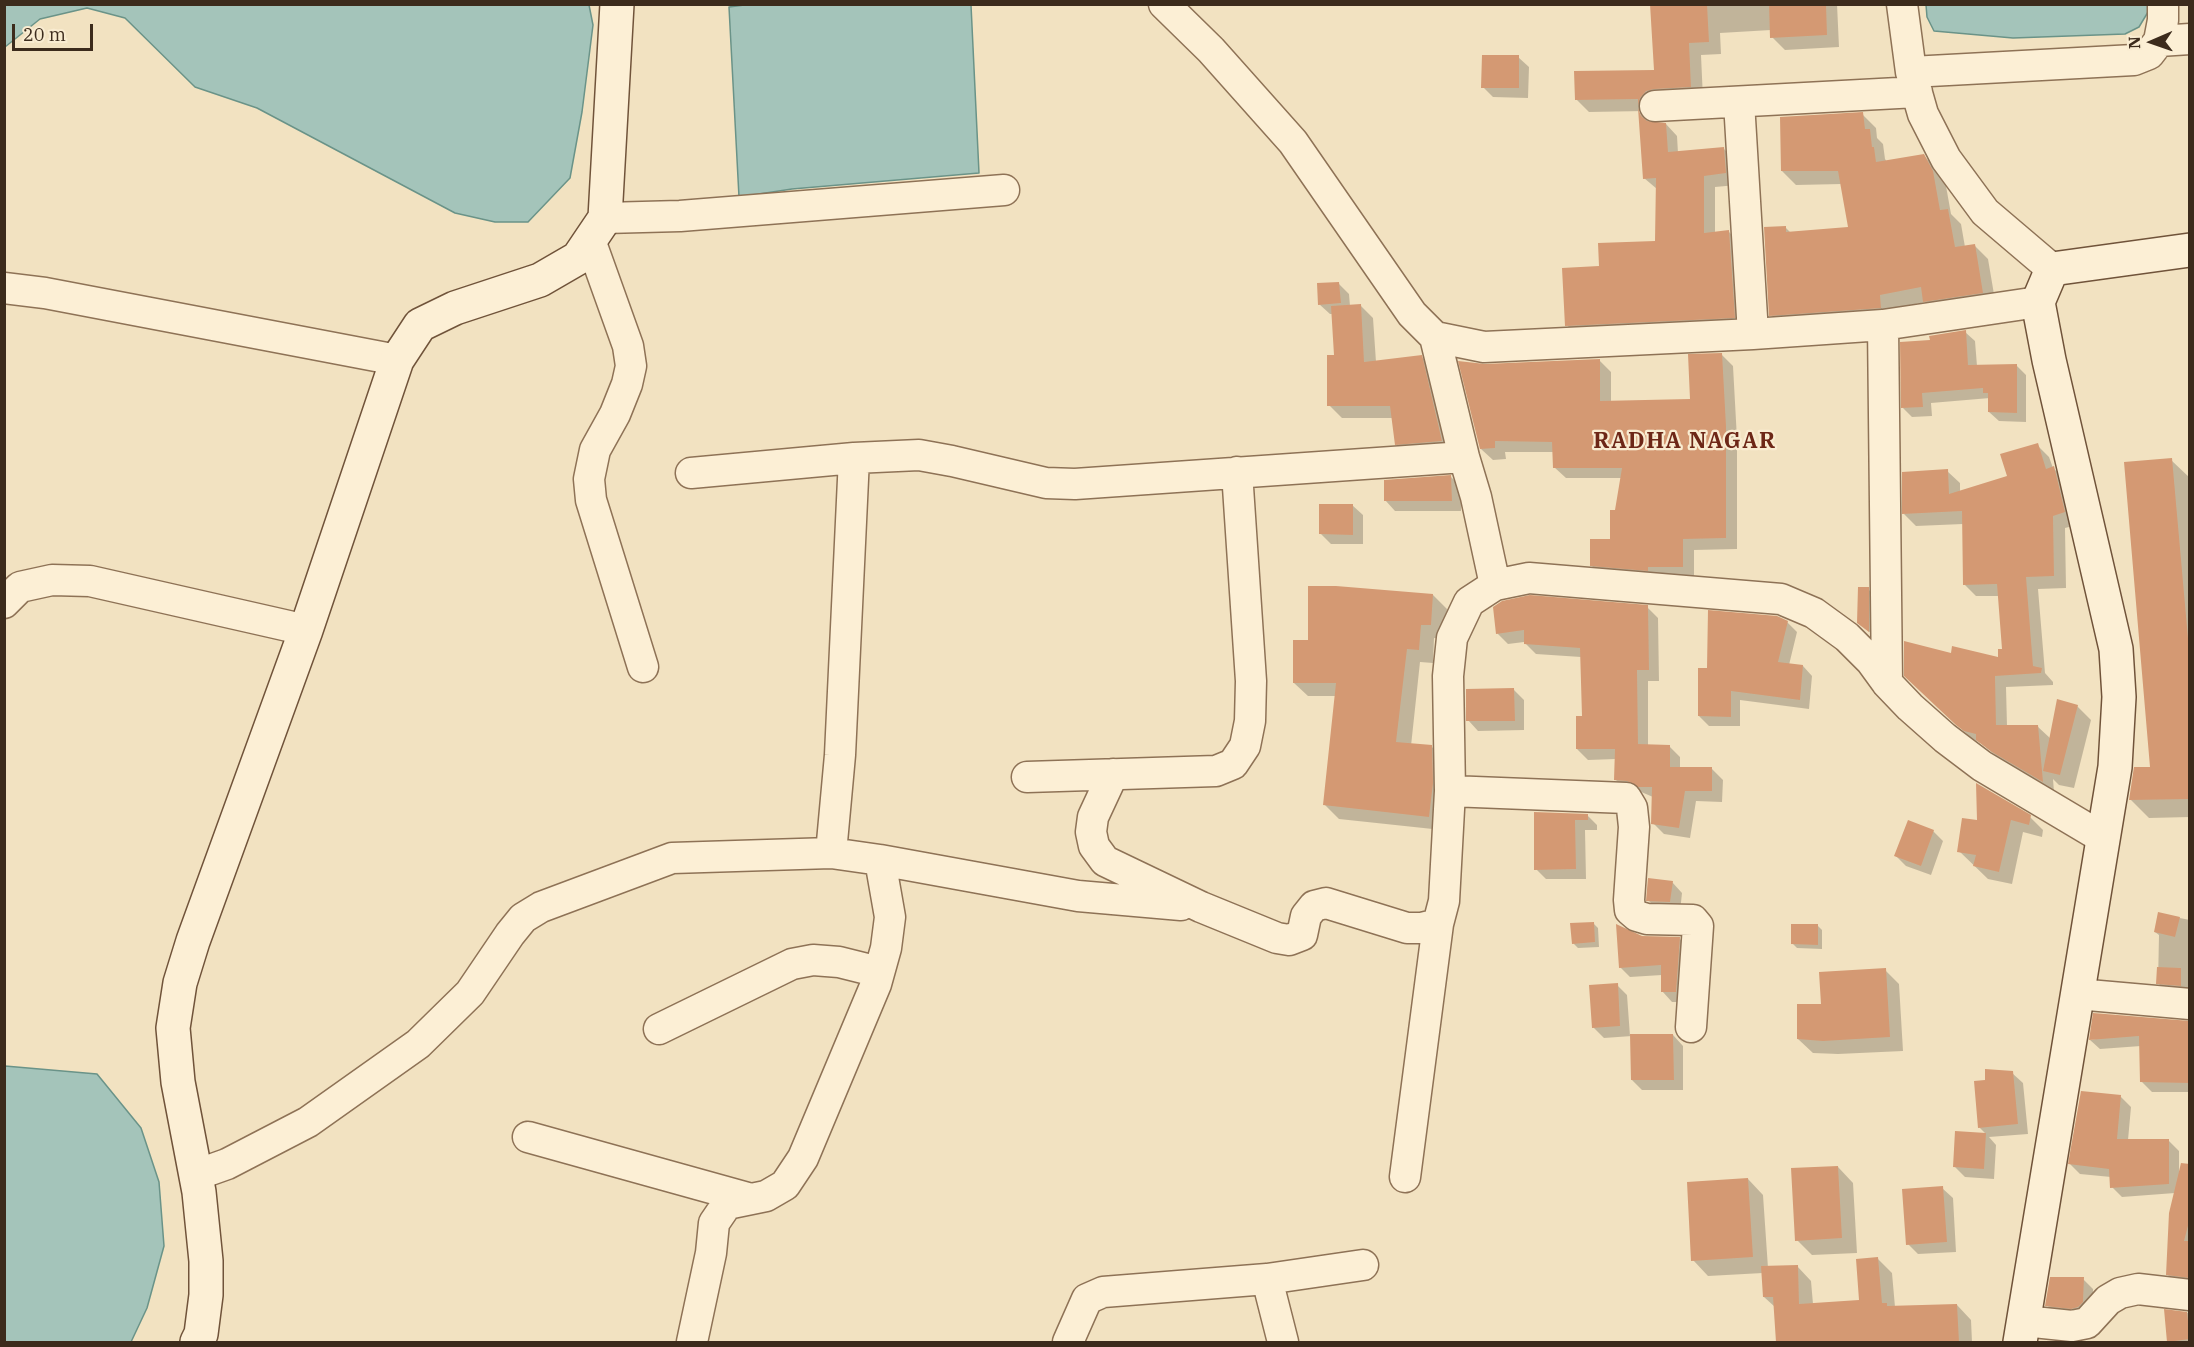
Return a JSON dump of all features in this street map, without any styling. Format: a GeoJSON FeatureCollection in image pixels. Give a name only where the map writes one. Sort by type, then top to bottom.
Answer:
{"type":"FeatureCollection","features":[{"type":"Feature","properties":{"kind":"street"},"geometry":{"type":"LineString","coordinates":[[617,4],[597,229],[628,346],[631,366],[627,384],[615,414],[595,450],[589,480],[591,500],[643,667]]}},
{"type":"Feature","properties":{"kind":"street"},"geometry":{"type":"LineString","coordinates":[[1164,4],[1211,50],[1293,142],[1413,314],[1435,337],[1476,497],[1495,585]]}},
{"type":"Feature","properties":{"kind":"street"},"geometry":{"type":"LineString","coordinates":[[1902,4],[1914,82],[1923,114],[1946,159],[1985,212],[2052,269],[2190,250]]}},
{"type":"Feature","properties":{"kind":"street"},"geometry":{"type":"LineString","coordinates":[[1655,106],[1739,102],[2134,60],[2150,54],[2159,41],[2163,4]]}},
{"type":"Feature","properties":{"kind":"street"},"geometry":{"type":"LineString","coordinates":[[2159,41],[2190,39]]}},
{"type":"Feature","properties":{"kind":"street"},"geometry":{"type":"LineString","coordinates":[[1739,102],[1752,334]]}},
{"type":"Feature","properties":{"kind":"street"},"geometry":{"type":"LineString","coordinates":[[197,1342],[201,1334],[206,1295],[206,1261],[196,1175],[178,1082],[172,1028],[180,983],[193,941],[306,630],[398,360],[420,325],[455,308],[540,280],[578,258],[597,229],[680,216],[1004,190]]}},
{"type":"Feature","properties":{"kind":"street"},"geometry":{"type":"LineString","coordinates":[[2052,269],[2038,302],[2049,360],[2116,649],[2119,697],[2115,768],[2022,1332],[2087,1323],[2108,1300],[2120,1293],[2138,1289],[2190,1295]]}},
{"type":"Feature","properties":{"kind":"street"},"geometry":{"type":"LineString","coordinates":[[4,288],[57,295],[398,360]]}},
{"type":"Feature","properties":{"kind":"street"},"geometry":{"type":"LineString","coordinates":[[1435,337],[1484,347],[1752,334],[1882,326],[2038,302]]}},
{"type":"Feature","properties":{"kind":"street"},"geometry":{"type":"LineString","coordinates":[[1882,326],[1887,683]]}},
{"type":"Feature","properties":{"kind":"street"},"geometry":{"type":"LineString","coordinates":[[691,473],[854,458],[919,455],[1046,483],[1075,484],[1464,457]]}},
{"type":"Feature","properties":{"kind":"street"},"geometry":{"type":"LineString","coordinates":[[831,853],[840,755],[854,458]]}},
{"type":"Feature","properties":{"kind":"street"},"geometry":{"type":"LineString","coordinates":[[1027,777],[1216,771],[1233,764],[1245,746],[1250,721],[1251,681],[1237,472]]}},
{"type":"Feature","properties":{"kind":"street"},"geometry":{"type":"LineString","coordinates":[[1405,1178],[1438,924],[1444,901],[1450,791],[1448,676],[1452,638],[1468,602],[1495,585],[1529,578],[1780,599],[1814,613],[1846,637],[1871,661],[1887,683],[1910,707],[1945,738],[1982,766],[2103,838]]}},
{"type":"Feature","properties":{"kind":"street"},"geometry":{"type":"LineString","coordinates":[[4,603],[20,587],[52,580],[90,581],[306,630]]}},
{"type":"Feature","properties":{"kind":"street"},"geometry":{"type":"LineString","coordinates":[[1113,774],[1093,817],[1091,832],[1094,846],[1105,861],[1202,907],[1277,938],[1289,940],[1302,935],[1306,916],[1314,906],[1326,903],[1407,928],[1438,924]]}},
{"type":"Feature","properties":{"kind":"street"},"geometry":{"type":"LineString","coordinates":[[1450,791],[1626,798],[1632,808],[1634,827],[1630,910],[1637,916],[1647,919],[1694,920],[1698,926],[1691,1028]]}},
{"type":"Feature","properties":{"kind":"street"},"geometry":{"type":"LineString","coordinates":[[196,1175],[256,1151],[308,1122],[418,1044],[470,993],[523,918],[541,907],[672,858],[831,853],[1078,896],[1202,907]]}},
{"type":"Feature","properties":{"kind":"street"},"geometry":{"type":"LineString","coordinates":[[692,1342],[711,1253],[714,1222],[728,1204],[766,1196],[785,1185],[803,1158],[879,972],[886,948],[890,917],[880,860]]}},
{"type":"Feature","properties":{"kind":"street"},"geometry":{"type":"LineString","coordinates":[[659,1029],[792,964],[813,960],[839,962],[879,972]]}},
{"type":"Feature","properties":{"kind":"street"},"geometry":{"type":"LineString","coordinates":[[2077,994],[2190,1004]]}},
{"type":"Feature","properties":{"kind":"street"},"geometry":{"type":"LineString","coordinates":[[528,1137],[751,1199]]}},
{"type":"Feature","properties":{"kind":"street"},"geometry":{"type":"LineString","coordinates":[[1068,1342],[1087,1299],[1103,1292],[1267,1279],[1363,1265]]}},
{"type":"Feature","properties":{"kind":"street"},"geometry":{"type":"LineString","coordinates":[[1267,1279],[1283,1342]]}},
{"type":"Feature","properties":{"kind":"water"},"geometry":{"type":"Polygon","coordinates":[[[5,4],[589,5],[593,25],[582,112],[570,178],[528,222],[495,222],[455,213],[257,108],[195,87],[125,18],[87,8],[40,19],[5,47],[5,4]]]}},
{"type":"Feature","properties":{"kind":"water"},"geometry":{"type":"Polygon","coordinates":[[[752,4],[971,5],[979,173],[792,189],[739,197],[729,7],[752,4]]]}},
{"type":"Feature","properties":{"kind":"water"},"geometry":{"type":"Polygon","coordinates":[[[1926,5],[2148,5],[2148,12],[2139,27],[2125,34],[2013,38],[1934,31],[1927,17],[1926,5]]]}},
{"type":"Feature","properties":{"kind":"water"},"geometry":{"type":"Polygon","coordinates":[[[5,1066],[97,1074],[141,1128],[159,1182],[164,1246],[147,1308],[131,1342],[5,1342],[5,1066]]]}},
{"type":"Feature","properties":{"kind":"building"},"geometry":{"type":"Polygon","coordinates":[[[1650,4],[1707,4],[1709,42],[1689,43],[1691,87],[1646,91],[1640,98],[1638,106],[1638,99],[1575,100],[1574,71],[1654,70],[1650,4]]]}},
{"type":"Feature","properties":{"kind":"building"},"geometry":{"type":"Polygon","coordinates":[[[1769,4],[1826,4],[1827,35],[1770,38],[1769,4]]]}},
{"type":"Feature","properties":{"kind":"building"},"geometry":{"type":"Polygon","coordinates":[[[1482,55],[1519,55],[1519,88],[1481,88],[1482,55]]]}},
{"type":"Feature","properties":{"kind":"building"},"geometry":{"type":"Polygon","coordinates":[[[1638,108],[1641,116],[1647,121],[1666,123],[1668,152],[1724,147],[1726,173],[1704,176],[1704,233],[1729,230],[1735,318],[1565,326],[1562,268],[1599,266],[1598,243],[1655,241],[1656,178],[1643,179],[1638,108]]]}},
{"type":"Feature","properties":{"kind":"building"},"geometry":{"type":"Polygon","coordinates":[[[1863,112],[1865,129],[1870,129],[1876,162],[1924,154],[1933,171],[1940,210],[1948,209],[1955,247],[1975,244],[1983,293],[1923,302],[1921,287],[1880,295],[1881,308],[1769,316],[1764,227],[1786,226],[1786,232],[1848,227],[1838,171],[1781,171],[1780,117],[1863,112]]]}},
{"type":"Feature","properties":{"kind":"building"},"geometry":{"type":"Polygon","coordinates":[[[1339,282],[1341,303],[1318,305],[1317,283],[1339,282]]]}},
{"type":"Feature","properties":{"kind":"building"},"geometry":{"type":"Polygon","coordinates":[[[1361,304],[1364,362],[1422,355],[1442,441],[1395,445],[1390,406],[1327,406],[1327,355],[1334,355],[1331,306],[1361,304]]]}},
{"type":"Feature","properties":{"kind":"building"},"geometry":{"type":"Polygon","coordinates":[[[1966,330],[1968,365],[2017,364],[2017,413],[1988,412],[1988,393],[1983,393],[1983,388],[1922,393],[1923,407],[1901,408],[1900,342],[1930,340],[1929,336],[1966,330]]]}},
{"type":"Feature","properties":{"kind":"building"},"geometry":{"type":"Polygon","coordinates":[[[1722,353],[1726,426],[1726,538],[1683,539],[1683,567],[1648,567],[1648,571],[1590,566],[1590,539],[1610,539],[1610,510],[1615,510],[1622,468],[1553,468],[1552,442],[1495,441],[1495,448],[1480,449],[1458,361],[1485,364],[1600,359],[1600,401],[1690,399],[1688,354],[1722,353]]]}},
{"type":"Feature","properties":{"kind":"building"},"geometry":{"type":"Polygon","coordinates":[[[2038,443],[2046,469],[2054,466],[2065,512],[2053,516],[2054,576],[2026,577],[2033,666],[2042,668],[2041,673],[1995,676],[1996,725],[2038,725],[2043,782],[1992,752],[1976,740],[1976,734],[1964,731],[1956,725],[1904,676],[1904,641],[1951,653],[1952,646],[1998,657],[1998,649],[2002,649],[1997,584],[1963,585],[1962,511],[1902,514],[1902,472],[1948,469],[1949,494],[2007,476],[2000,454],[2038,443]]]}},
{"type":"Feature","properties":{"kind":"building"},"geometry":{"type":"Polygon","coordinates":[[[2172,458],[2190,661],[2189,799],[2129,800],[2134,767],[2150,767],[2124,462],[2172,458]]]}},
{"type":"Feature","properties":{"kind":"building"},"geometry":{"type":"Polygon","coordinates":[[[1451,475],[1452,501],[1384,501],[1384,480],[1451,475]]]}},
{"type":"Feature","properties":{"kind":"building"},"geometry":{"type":"Polygon","coordinates":[[[1319,504],[1353,504],[1353,535],[1319,534],[1319,504]]]}},
{"type":"Feature","properties":{"kind":"building"},"geometry":{"type":"Polygon","coordinates":[[[1308,586],[1433,594],[1431,625],[1421,625],[1419,650],[1407,649],[1396,742],[1432,745],[1433,783],[1429,817],[1323,805],[1336,683],[1293,683],[1293,640],[1308,640],[1308,586]]]}},
{"type":"Feature","properties":{"kind":"building"},"geometry":{"type":"Polygon","coordinates":[[[1858,587],[1869,587],[1869,632],[1857,623],[1858,587]]]}},
{"type":"Feature","properties":{"kind":"building"},"geometry":{"type":"Polygon","coordinates":[[[1530,595],[1648,605],[1649,670],[1637,670],[1638,744],[1670,745],[1670,767],[1712,767],[1712,791],[1685,791],[1679,828],[1651,824],[1652,787],[1638,787],[1627,781],[1614,780],[1615,749],[1576,749],[1576,716],[1582,716],[1580,648],[1524,644],[1524,630],[1496,634],[1493,607],[1502,601],[1530,595]]]}},
{"type":"Feature","properties":{"kind":"building"},"geometry":{"type":"Polygon","coordinates":[[[1708,610],[1777,616],[1788,621],[1778,662],[1803,665],[1800,700],[1731,691],[1731,717],[1698,716],[1698,668],[1707,668],[1708,610]]]}},
{"type":"Feature","properties":{"kind":"building"},"geometry":{"type":"Polygon","coordinates":[[[1514,688],[1515,721],[1466,721],[1466,689],[1514,688]]]}},
{"type":"Feature","properties":{"kind":"building"},"geometry":{"type":"Polygon","coordinates":[[[2057,699],[2078,705],[2060,775],[2043,771],[2057,699]]]}},
{"type":"Feature","properties":{"kind":"building"},"geometry":{"type":"Polygon","coordinates":[[[1976,783],[2031,815],[2029,825],[2011,820],[1999,872],[1973,866],[1976,855],[1957,852],[1962,818],[1977,820],[1976,783]]]}},
{"type":"Feature","properties":{"kind":"building"},"geometry":{"type":"Polygon","coordinates":[[[1534,812],[1588,814],[1588,820],[1575,820],[1576,869],[1534,870],[1534,812]]]}},
{"type":"Feature","properties":{"kind":"building"},"geometry":{"type":"Polygon","coordinates":[[[1908,820],[1934,830],[1921,866],[1894,856],[1908,820]]]}},
{"type":"Feature","properties":{"kind":"building"},"geometry":{"type":"Polygon","coordinates":[[[1648,878],[1673,881],[1670,902],[1646,901],[1648,878]]]}},
{"type":"Feature","properties":{"kind":"building"},"geometry":{"type":"Polygon","coordinates":[[[2158,912],[2180,917],[2175,937],[2154,932],[2158,912]]]}},
{"type":"Feature","properties":{"kind":"building"},"geometry":{"type":"Polygon","coordinates":[[[1594,922],[1595,942],[1572,944],[1570,923],[1594,922]]]}},
{"type":"Feature","properties":{"kind":"building"},"geometry":{"type":"Polygon","coordinates":[[[1616,924],[1642,936],[1680,937],[1676,992],[1661,992],[1661,965],[1619,968],[1616,924]]]}},
{"type":"Feature","properties":{"kind":"building"},"geometry":{"type":"Polygon","coordinates":[[[1791,924],[1818,924],[1818,945],[1791,944],[1791,924]]]}},
{"type":"Feature","properties":{"kind":"building"},"geometry":{"type":"Polygon","coordinates":[[[2157,967],[2181,968],[2181,986],[2156,984],[2157,967]]]}},
{"type":"Feature","properties":{"kind":"building"},"geometry":{"type":"Polygon","coordinates":[[[1886,968],[1890,1037],[1823,1041],[1797,1039],[1797,1004],[1821,1004],[1819,972],[1886,968]]]}},
{"type":"Feature","properties":{"kind":"building"},"geometry":{"type":"Polygon","coordinates":[[[1618,983],[1620,1026],[1592,1028],[1589,985],[1618,983]]]}},
{"type":"Feature","properties":{"kind":"building"},"geometry":{"type":"Polygon","coordinates":[[[2093,1013],[2190,1021],[2190,1083],[2140,1082],[2139,1036],[2089,1040],[2093,1013]]]}},
{"type":"Feature","properties":{"kind":"building"},"geometry":{"type":"Polygon","coordinates":[[[1630,1034],[1673,1034],[1674,1080],[1631,1080],[1630,1034]]]}},
{"type":"Feature","properties":{"kind":"building"},"geometry":{"type":"Polygon","coordinates":[[[1985,1069],[2013,1071],[2018,1124],[1978,1128],[1974,1081],[1985,1080],[1985,1069]]]}},
{"type":"Feature","properties":{"kind":"building"},"geometry":{"type":"Polygon","coordinates":[[[2081,1091],[2121,1095],[2117,1139],[2169,1139],[2169,1184],[2110,1188],[2109,1169],[2068,1164],[2081,1091]]]}},
{"type":"Feature","properties":{"kind":"building"},"geometry":{"type":"Polygon","coordinates":[[[1955,1131],[1986,1133],[1984,1169],[1953,1167],[1955,1131]]]}},
{"type":"Feature","properties":{"kind":"building"},"geometry":{"type":"Polygon","coordinates":[[[2181,1163],[2190,1164],[2190,1218],[2184,1241],[2190,1241],[2190,1278],[2166,1275],[2169,1213],[2181,1163]]]}},
{"type":"Feature","properties":{"kind":"building"},"geometry":{"type":"Polygon","coordinates":[[[1838,1166],[1842,1238],[1795,1241],[1791,1168],[1838,1166]]]}},
{"type":"Feature","properties":{"kind":"building"},"geometry":{"type":"Polygon","coordinates":[[[1748,1178],[1753,1257],[1691,1261],[1687,1182],[1748,1178]]]}},
{"type":"Feature","properties":{"kind":"building"},"geometry":{"type":"Polygon","coordinates":[[[1943,1186],[1947,1242],[1906,1245],[1902,1189],[1943,1186]]]}},
{"type":"Feature","properties":{"kind":"building"},"geometry":{"type":"Polygon","coordinates":[[[1878,1257],[1882,1303],[1887,1303],[1887,1306],[1957,1304],[1959,1342],[1776,1342],[1773,1297],[1763,1297],[1761,1266],[1798,1265],[1799,1304],[1859,1300],[1856,1259],[1878,1257]]]}},
{"type":"Feature","properties":{"kind":"building"},"geometry":{"type":"Polygon","coordinates":[[[2050,1277],[2084,1277],[2083,1302],[2071,1309],[2045,1306],[2050,1277]]]}},
{"type":"Feature","properties":{"kind":"building"},"geometry":{"type":"Polygon","coordinates":[[[2164,1309],[2187,1312],[2190,1339],[2167,1342],[2164,1309]]]}},
{"type":"Feature","properties":{"kind":"district","name":"RADHA NAGAR"},"geometry":{"type":"Point","coordinates":[1685,442]}}]}
